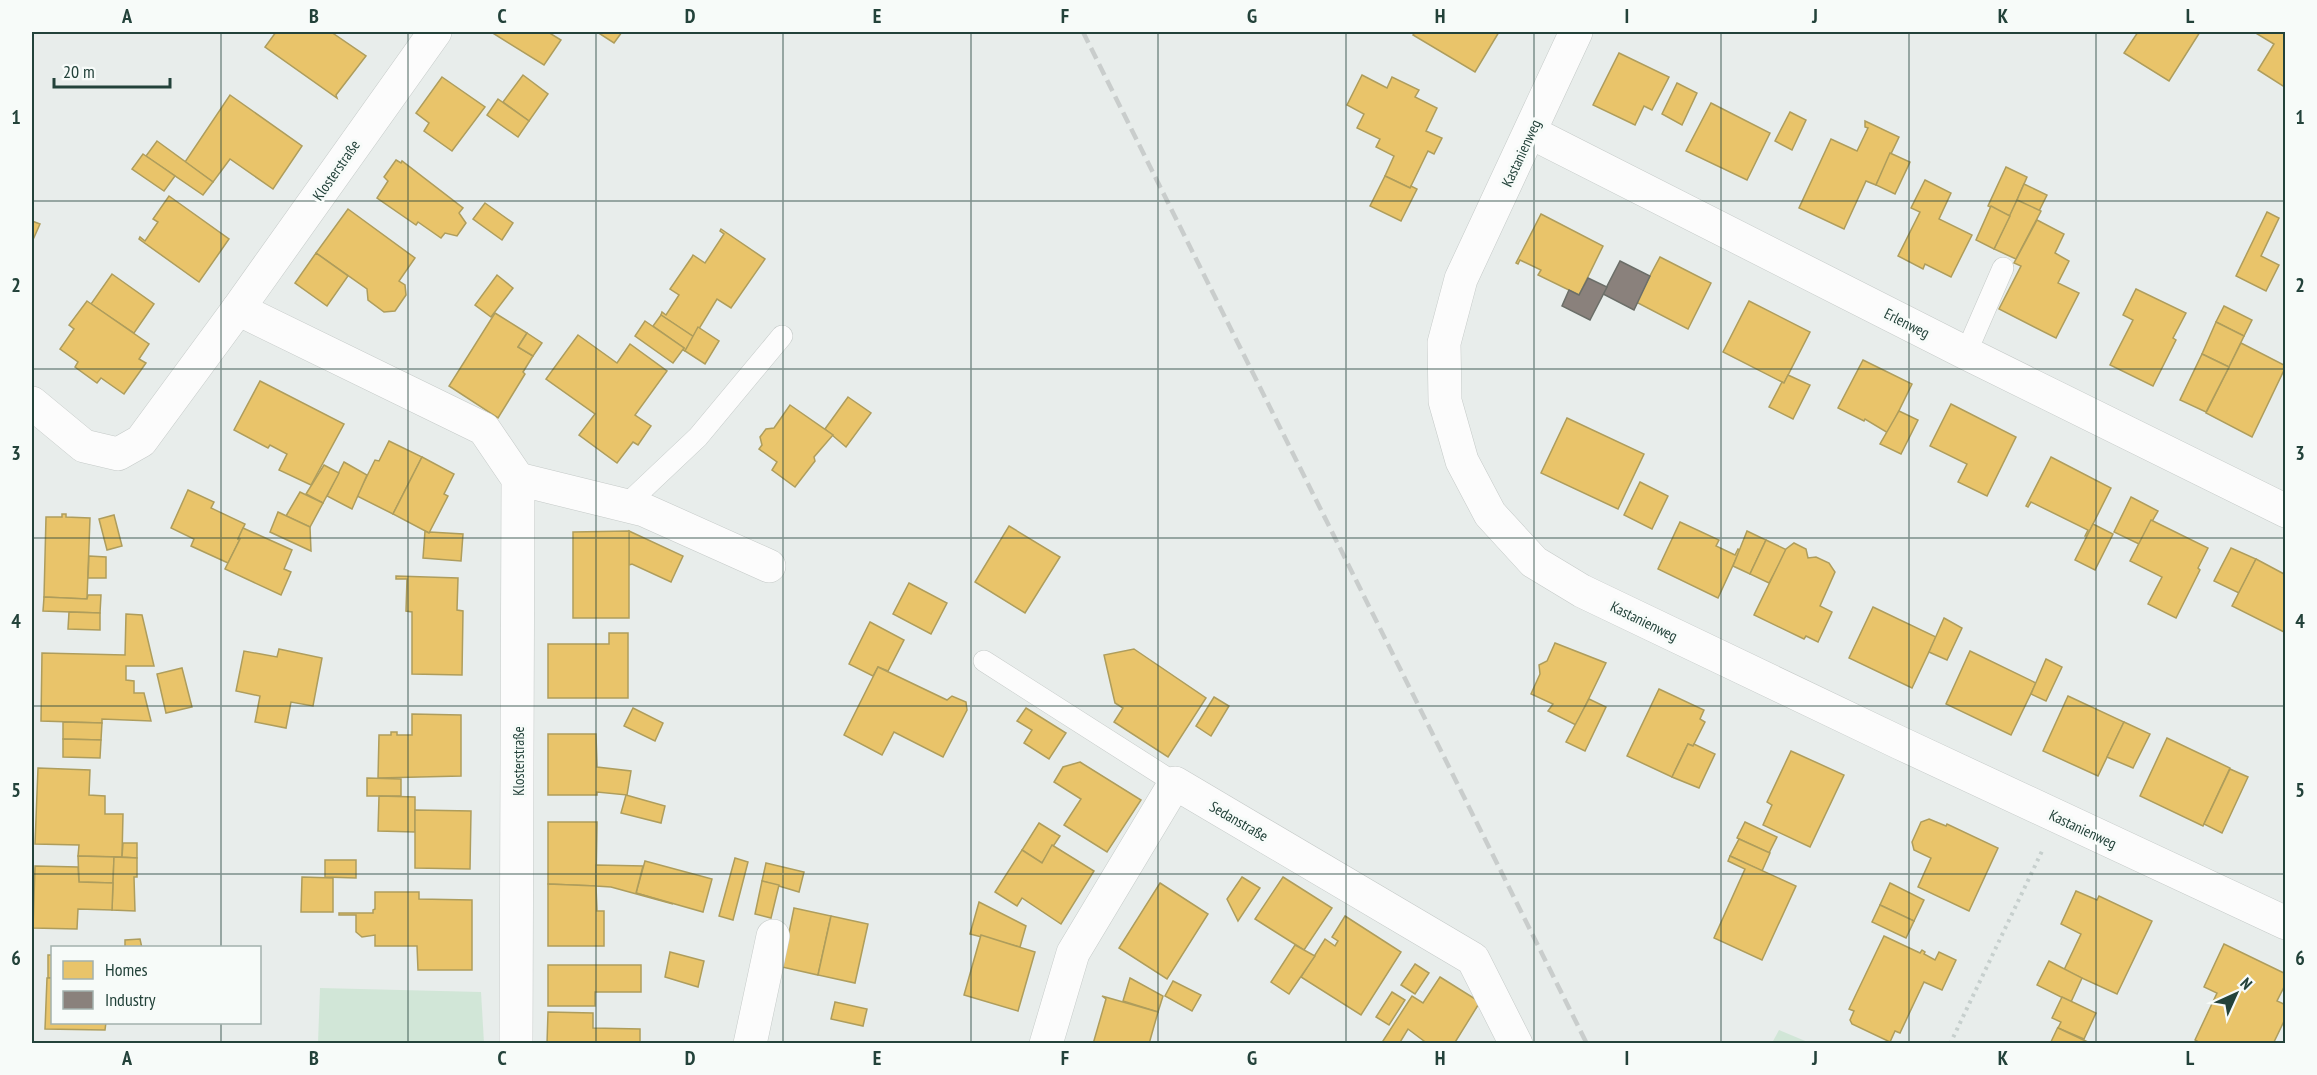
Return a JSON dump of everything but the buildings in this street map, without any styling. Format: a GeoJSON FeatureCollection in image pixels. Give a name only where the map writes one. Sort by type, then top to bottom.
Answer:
{"type":"FeatureCollection","features":[{"type":"Feature","properties":{"kind":"street","name":"Klosterstraße"},"geometry":{"type":"LineString","coordinates":[[32,404],[84,446],[118,454],[141,441],[435,32]]}},
{"type":"Feature","properties":{"kind":"street","name":"Kastanienweg"},"geometry":{"type":"LineString","coordinates":[[1576,32],[1461,279],[1444,344],[1445,401],[1462,461],[1490,514],[1534,562],[1582,591],[2286,923]]}},
{"type":"Feature","properties":{"kind":"street","name":"Erlenweg"},"geometry":{"type":"LineString","coordinates":[[1530,132],[1966,353],[2286,511]]}},
{"type":"Feature","properties":{"kind":"street"},"geometry":{"type":"LineString","coordinates":[[238,309],[484,429],[518,479],[644,510],[770,566]]}},
{"type":"Feature","properties":{"kind":"street","name":"Klosterstraße"},"geometry":{"type":"LineString","coordinates":[[516,1044],[518,479]]}},
{"type":"Feature","properties":{"kind":"street"},"geometry":{"type":"LineString","coordinates":[[1046,1044],[1073,953],[1176,783]]}},
{"type":"Feature","properties":{"kind":"street","name":"Sedanstraße"},"geometry":{"type":"LineString","coordinates":[[1176,783],[1473,959],[1516,1044]]}},
{"type":"Feature","properties":{"kind":"street"},"geometry":{"type":"LineString","coordinates":[[750,1044],[773,936]]}},
{"type":"Feature","properties":{"kind":"lane"},"geometry":{"type":"LineString","coordinates":[[1966,353],[2003,268]]}},
{"type":"Feature","properties":{"kind":"lane"},"geometry":{"type":"LineString","coordinates":[[625,506],[698,437],[782,336]]}},
{"type":"Feature","properties":{"kind":"lane"},"geometry":{"type":"LineString","coordinates":[[984,661],[1176,783]]}},
{"type":"Feature","properties":{"kind":"path"},"geometry":{"type":"LineString","coordinates":[[1950,1044],[2058,817]]}},
{"type":"Feature","properties":{"kind":"green space"},"geometry":{"type":"Polygon","coordinates":[[[320,988],[481,992],[484,1043],[318,1043],[320,988]]]}},
{"type":"Feature","properties":{"kind":"green space"},"geometry":{"type":"Polygon","coordinates":[[[1779,1030],[1810,1043],[1772,1043],[1779,1030]]]}},
{"type":"Feature","properties":{"kind":"railway"},"geometry":{"type":"LineString","coordinates":[[1083,32],[1587,1044]]}}]}
